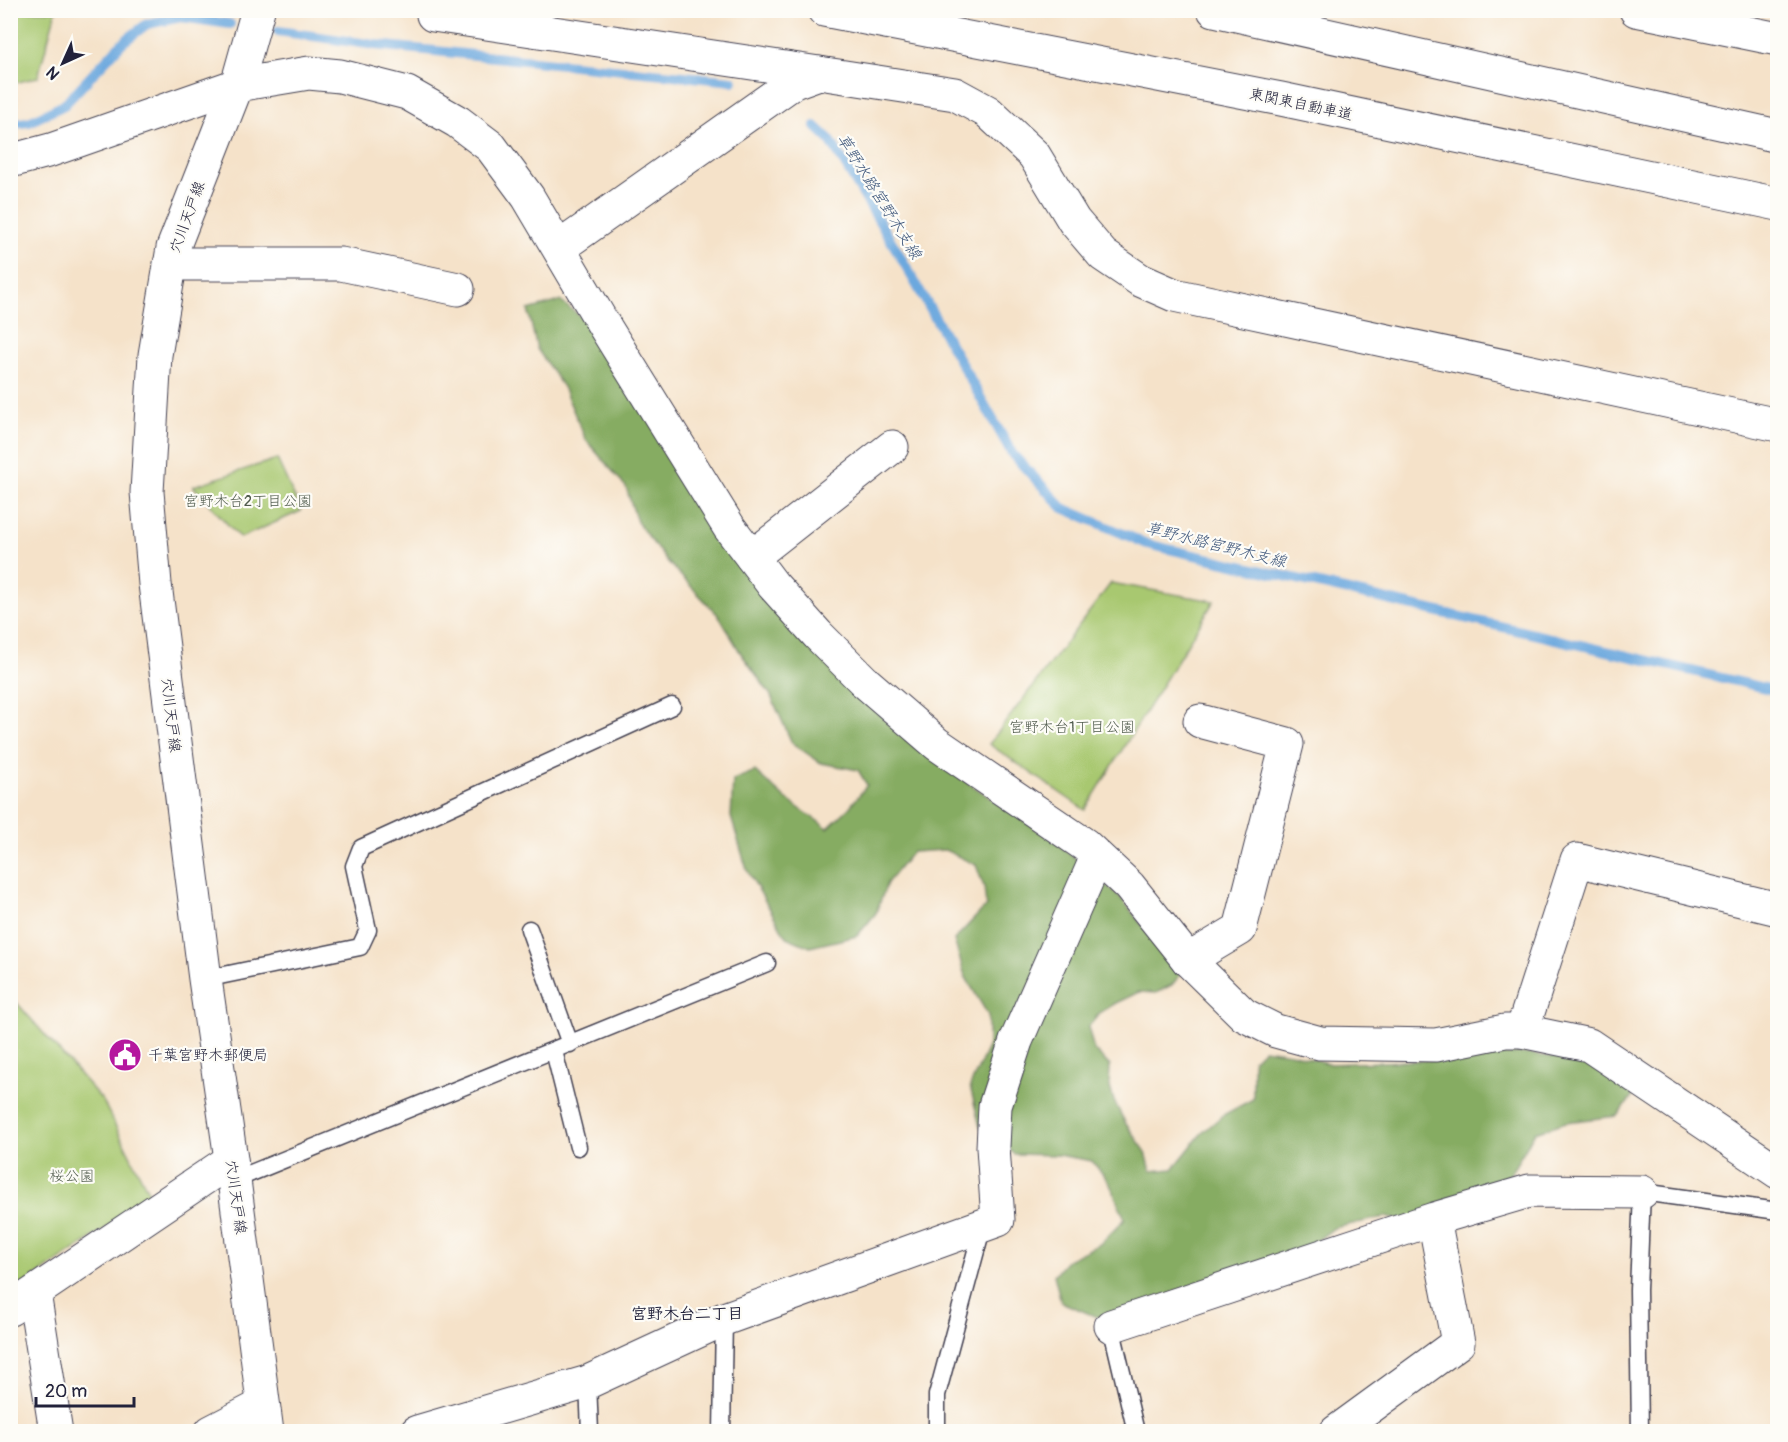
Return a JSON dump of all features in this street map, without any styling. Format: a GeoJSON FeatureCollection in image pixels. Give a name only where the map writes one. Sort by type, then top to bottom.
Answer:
{"type":"FeatureCollection","features":[{"type":"Feature","properties":{"kind":"main road","name":"穴川天戸線"},"geometry":{"type":"LineString","coordinates":[[258,10],[237,85],[173,248],[155,355],[147,492],[155,584],[205,979],[233,1170],[265,1418]]}},
{"type":"Feature","properties":{"kind":"main road"},"geometry":{"type":"LineString","coordinates":[[435,10],[433,15],[955,94],[988,112],[1034,155],[1074,221],[1103,255],[1140,280],[1174,295],[1778,425]]}},
{"type":"Feature","properties":{"kind":"main road","name":"東関東自動車道"},"geometry":{"type":"LineString","coordinates":[[824,10],[1281,99],[1778,204]]}},
{"type":"Feature","properties":{"kind":"main road"},"geometry":{"type":"LineString","coordinates":[[1214,10],[1778,136]]}},
{"type":"Feature","properties":{"kind":"main road"},"geometry":{"type":"LineString","coordinates":[[1642,11],[1777,37]]}},
{"type":"Feature","properties":{"kind":"main road"},"geometry":{"type":"LineString","coordinates":[[10,161],[51,150],[237,85],[309,73],[340,76],[407,93],[458,122],[491,147],[528,197],[605,327],[723,517],[788,602],[865,682],[937,744],[1085,845],[1129,886],[1188,960],[1244,1015],[1276,1031],[1320,1043],[1436,1045],[1522,1031],[1589,1045],[1778,1172]]}},
{"type":"Feature","properties":{"kind":"main road"},"geometry":{"type":"LineString","coordinates":[[560,248],[794,82],[819,73]]}},
{"type":"Feature","properties":{"kind":"main road"},"geometry":{"type":"LineString","coordinates":[[170,264],[341,264],[458,289]]}},
{"type":"Feature","properties":{"kind":"main road"},"geometry":{"type":"LineString","coordinates":[[752,557],[892,447]]}},
{"type":"Feature","properties":{"kind":"main road"},"geometry":{"type":"LineString","coordinates":[[1188,960],[1240,929],[1287,744],[1200,721]]}},
{"type":"Feature","properties":{"kind":"main road"},"geometry":{"type":"LineString","coordinates":[[417,1431],[588,1382],[724,1319],[998,1220],[993,1147],[995,1106],[1016,1041],[1097,857]]}},
{"type":"Feature","properties":{"kind":"main road"},"geometry":{"type":"LineString","coordinates":[[1522,1031],[1577,860],[1778,909]]}},
{"type":"Feature","properties":{"kind":"main road"},"geometry":{"type":"LineString","coordinates":[[56,1431],[22,1301],[233,1170]]}},
{"type":"Feature","properties":{"kind":"main road"},"geometry":{"type":"LineString","coordinates":[[1111,1326],[1434,1219],[1529,1191],[1642,1192]]}},
{"type":"Feature","properties":{"kind":"main road"},"geometry":{"type":"LineString","coordinates":[[1336,1431],[1458,1343],[1434,1219]]}},
{"type":"Feature","properties":{"kind":"main road"},"geometry":{"type":"LineString","coordinates":[[211,1431],[265,1418]]}},
{"type":"Feature","properties":{"kind":"lane"},"geometry":{"type":"LineString","coordinates":[[205,979],[360,947],[368,930],[354,866],[362,848],[672,706]]}},
{"type":"Feature","properties":{"kind":"lane"},"geometry":{"type":"LineString","coordinates":[[529,929],[570,1044]]}},
{"type":"Feature","properties":{"kind":"lane"},"geometry":{"type":"LineString","coordinates":[[233,1170],[554,1051],[767,963]]}},
{"type":"Feature","properties":{"kind":"lane"},"geometry":{"type":"LineString","coordinates":[[554,1051],[578,1147]]}},
{"type":"Feature","properties":{"kind":"lane"},"geometry":{"type":"LineString","coordinates":[[1640,1431],[1638,1290],[1642,1192],[1778,1211]]}},
{"type":"Feature","properties":{"kind":"lane"},"geometry":{"type":"LineString","coordinates":[[937,1431],[937,1395],[983,1225]]}},
{"type":"Feature","properties":{"kind":"lane"},"geometry":{"type":"LineString","coordinates":[[722,1431],[724,1319]]}},
{"type":"Feature","properties":{"kind":"lane"},"geometry":{"type":"LineString","coordinates":[[1111,1326],[1136,1431]]}},
{"type":"Feature","properties":{"kind":"lane"},"geometry":{"type":"LineString","coordinates":[[588,1382],[590,1431]]}},
{"type":"Feature","properties":{"kind":"green space"},"geometry":{"type":"Polygon","coordinates":[[[10,11],[56,11],[38,77],[11,84],[10,11]]]}},
{"type":"Feature","properties":{"kind":"green space"},"geometry":{"type":"Polygon","coordinates":[[[560,301],[583,318],[880,712],[914,746],[1056,842],[1120,897],[1181,974],[1172,985],[1156,993],[1139,992],[1116,1003],[1101,1012],[1088,1027],[1094,1050],[1110,1066],[1109,1084],[1114,1101],[1126,1124],[1146,1152],[1151,1171],[1173,1169],[1201,1134],[1223,1115],[1253,1099],[1253,1060],[1264,1049],[1291,1053],[1330,1064],[1460,1059],[1519,1053],[1569,1059],[1595,1068],[1633,1096],[1617,1116],[1566,1122],[1535,1132],[1502,1185],[1409,1222],[1385,1217],[1334,1228],[1307,1248],[1111,1323],[1061,1302],[1054,1275],[1067,1260],[1100,1244],[1125,1219],[1109,1182],[1092,1161],[1058,1155],[1014,1154],[980,1127],[970,1086],[988,1047],[988,1015],[965,976],[954,940],[986,906],[984,887],[976,865],[945,850],[912,852],[887,883],[876,913],[857,936],[810,947],[786,937],[747,870],[731,817],[733,780],[755,771],[786,799],[828,828],[849,808],[867,785],[858,770],[821,763],[792,743],[770,694],[740,652],[719,616],[666,560],[637,522],[626,487],[586,440],[563,387],[537,349],[528,310],[560,301]]]}},
{"type":"Feature","properties":{"kind":"green space","name":"宮野木台2丁目公園"},"geometry":{"type":"Polygon","coordinates":[[[277,459],[301,511],[240,538],[193,486],[277,459]]]}},
{"type":"Feature","properties":{"kind":"green space","name":"宮野木台1丁目公園"},"geometry":{"type":"Polygon","coordinates":[[[1111,583],[1214,601],[1085,810],[989,744],[1111,583]]]}},
{"type":"Feature","properties":{"kind":"green space","name":"桜公園"},"geometry":{"type":"Polygon","coordinates":[[[10,995],[103,1101],[151,1197],[10,1294],[10,995]]]}},
{"type":"Feature","properties":{"kind":"waterway","name":"草野水路宮野木支線"},"geometry":{"type":"LineString","coordinates":[[10,124],[29,122],[64,105],[122,43],[147,24],[181,17],[230,24]]}},
{"type":"Feature","properties":{"kind":"waterway"},"geometry":{"type":"LineString","coordinates":[[278,31],[375,45],[733,81]]}},
{"type":"Feature","properties":{"kind":"waterway","name":"草野水路宮野木支線"},"geometry":{"type":"LineString","coordinates":[[815,126],[830,140],[899,254],[1013,455],[1063,508],[1147,544],[1778,691]]}},
{"type":"Feature","properties":{"kind":"place","name":"千葉宮野木郵便局"},"geometry":{"type":"Point","coordinates":[125,1055]}},
{"type":"Feature","properties":{"kind":"district","name":"宮野木台二丁目"},"geometry":{"type":"Point","coordinates":[687,1313]}}]}
